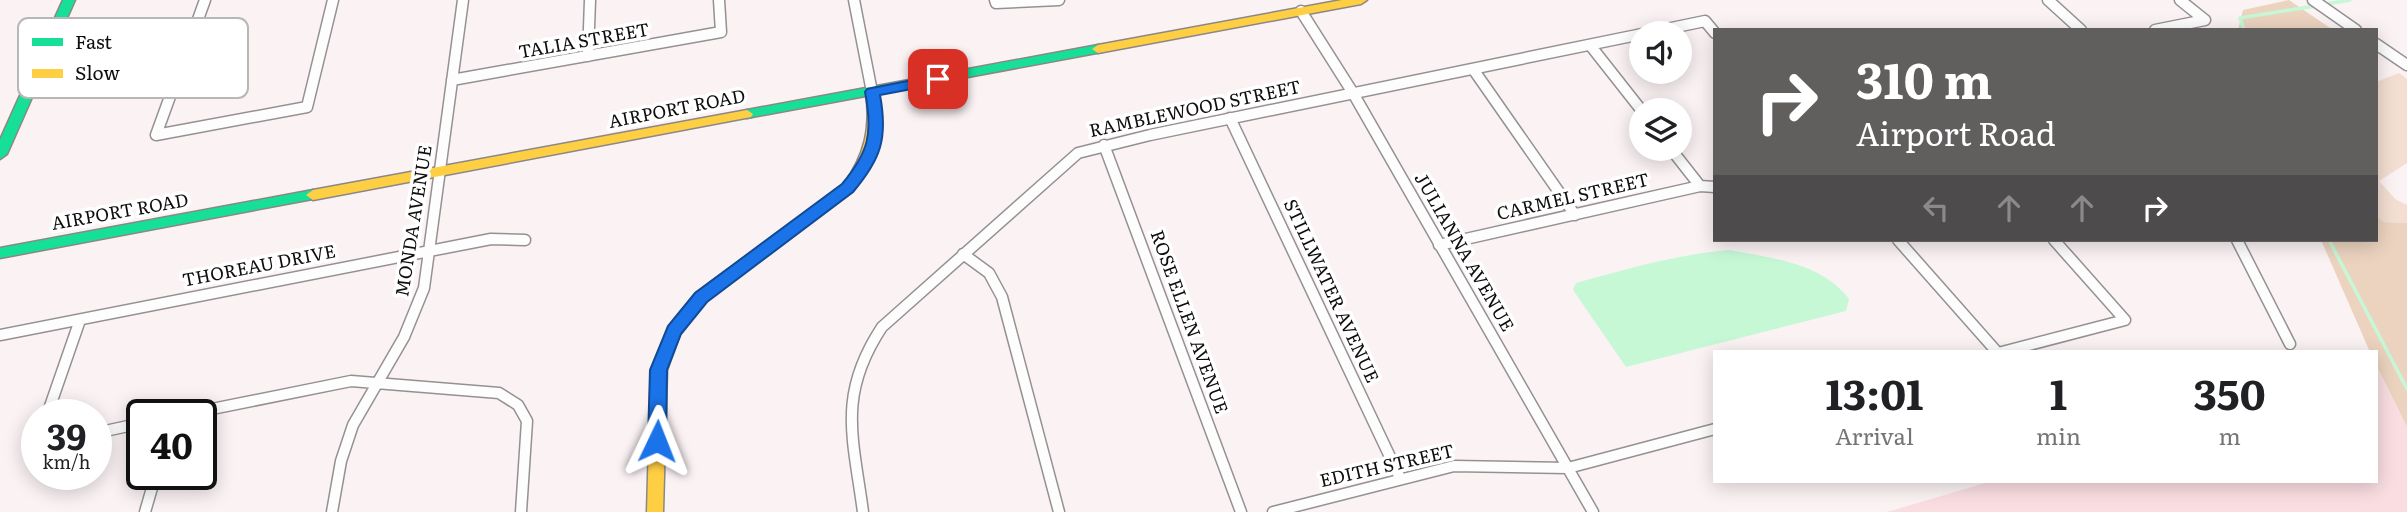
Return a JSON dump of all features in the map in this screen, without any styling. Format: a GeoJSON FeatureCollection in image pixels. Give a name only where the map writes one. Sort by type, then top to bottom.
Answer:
{"type":"FeatureCollection","features":[{"type":"Feature","properties":{"kind":"main road"},"geometry":{"type":"LineString","coordinates":[[61,18],[69,0]]}},
{"type":"Feature","properties":{"kind":"main road","name":"AIRPORT ROAD"},"geometry":{"type":"LineString","coordinates":[[0,253],[1362,0]]}},
{"type":"Feature","properties":{"kind":"main road"},"geometry":{"type":"LineString","coordinates":[[655,512],[659,370],[674,331],[701,297],[848,188],[865,167],[875,145],[876,114],[872,92]]}},
{"type":"Feature","properties":{"kind":"main road"},"geometry":{"type":"LineString","coordinates":[[0,154],[25,98]]}},
{"type":"Feature","properties":{"kind":"street"},"geometry":{"type":"LineString","coordinates":[[198,18],[205,0]]}},
{"type":"Feature","properties":{"kind":"street"},"geometry":{"type":"LineString","coordinates":[[169,98],[156,135],[307,107],[333,0]]}},
{"type":"Feature","properties":{"kind":"street","name":"MONDA AVENUE"},"geometry":{"type":"LineString","coordinates":[[332,512],[346,442],[376,382],[415,318],[424,288],[463,0]]}},
{"type":"Feature","properties":{"kind":"street"},"geometry":{"type":"LineString","coordinates":[[588,56],[590,0]]}},
{"type":"Feature","properties":{"kind":"street","name":"TALIA STREET"},"geometry":{"type":"LineString","coordinates":[[452,80],[721,32],[719,0]]}},
{"type":"Feature","properties":{"kind":"street"},"geometry":{"type":"LineString","coordinates":[[854,0],[872,92]]}},
{"type":"Feature","properties":{"kind":"street"},"geometry":{"type":"LineString","coordinates":[[995,1],[1059,0]]}},
{"type":"Feature","properties":{"kind":"street"},"geometry":{"type":"LineString","coordinates":[[2048,0],[2079,28]]}},
{"type":"Feature","properties":{"kind":"street"},"geometry":{"type":"LineString","coordinates":[[2165,28],[2205,20],[2180,0]]}},
{"type":"Feature","properties":{"kind":"street"},"geometry":{"type":"LineString","coordinates":[[2313,0],[2353,28]]}},
{"type":"Feature","properties":{"kind":"street","name":"JULIANNA AVENUE"},"geometry":{"type":"LineString","coordinates":[[1301,11],[1353,93],[1593,512]]}},
{"type":"Feature","properties":{"kind":"street"},"geometry":{"type":"LineString","coordinates":[[1692,24],[1705,21],[1713,31]]}},
{"type":"Feature","properties":{"kind":"street","name":"RAMBLEWOOD STREET"},"geometry":{"type":"LineString","coordinates":[[863,512],[850,407],[856,375],[882,327],[1077,153],[1230,118],[1629,37]]}},
{"type":"Feature","properties":{"kind":"street"},"geometry":{"type":"LineString","coordinates":[[1590,45],[1632,98]]}},
{"type":"Feature","properties":{"kind":"street"},"geometry":{"type":"LineString","coordinates":[[2378,45],[2407,65]]}},
{"type":"Feature","properties":{"kind":"street"},"geometry":{"type":"LineString","coordinates":[[1473,69],[1575,215]]}},
{"type":"Feature","properties":{"kind":"street","name":"STILLWATER AVENUE"},"geometry":{"type":"LineString","coordinates":[[1230,118],[1400,478]]}},
{"type":"Feature","properties":{"kind":"street","name":"ROSE ELLEN AVENUE"},"geometry":{"type":"LineString","coordinates":[[1104,145],[1241,512]]}},
{"type":"Feature","properties":{"kind":"street"},"geometry":{"type":"LineString","coordinates":[[1680,161],[1700,186]]}},
{"type":"Feature","properties":{"kind":"street","name":"CARMEL STREET"},"geometry":{"type":"LineString","coordinates":[[1439,245],[1700,186],[1713,187]]}},
{"type":"Feature","properties":{"kind":"street","name":"THOREAU DRIVE"},"geometry":{"type":"LineString","coordinates":[[0,335],[430,250],[499,238],[525,240]]}},
{"type":"Feature","properties":{"kind":"street"},"geometry":{"type":"LineString","coordinates":[[1900,242],[1997,350]]}},
{"type":"Feature","properties":{"kind":"street"},"geometry":{"type":"LineString","coordinates":[[2007,350],[2125,320],[2056,242]]}},
{"type":"Feature","properties":{"kind":"street"},"geometry":{"type":"LineString","coordinates":[[2238,242],[2290,344]]}},
{"type":"Feature","properties":{"kind":"street"},"geometry":{"type":"LineString","coordinates":[[963,254],[989,273],[1002,298],[1059,512]]}},
{"type":"Feature","properties":{"kind":"street"},"geometry":{"type":"LineString","coordinates":[[53,399],[80,320]]}},
{"type":"Feature","properties":{"kind":"street"},"geometry":{"type":"LineString","coordinates":[[217,408],[348,382],[376,382],[502,394],[518,405],[525,415],[528,432],[521,512]]}},
{"type":"Feature","properties":{"kind":"street","name":"EDITH STREET"},"geometry":{"type":"LineString","coordinates":[[1273,512],[1454,466],[1568,468],[1713,430]]}},
{"type":"Feature","properties":{"kind":"street"},"geometry":{"type":"LineString","coordinates":[[145,512],[151,490]]}},
{"type":"Feature","properties":{"kind":"shaded area"},"geometry":{"type":"Polygon","coordinates":[[[2289,0],[2330,28],[2238,28],[2243,10],[2289,0]]]}},
{"type":"Feature","properties":{"kind":"shaded area"},"geometry":{"type":"Polygon","coordinates":[[[2399,73],[2407,79],[2407,163],[2379,181],[2395,199],[2407,205],[2407,223],[2384,222],[2378,218],[2378,81],[2399,73]]]}},
{"type":"Feature","properties":{"kind":"shaded area"},"geometry":{"type":"Polygon","coordinates":[[[2378,218],[2384,222],[2407,223],[2407,427],[2378,369],[2378,350],[2369,350],[2322,242],[2378,242],[2378,218]]]}},
{"type":"Feature","properties":{"kind":"shaded area"},"geometry":{"type":"Polygon","coordinates":[[[1730,250],[1795,264],[1825,277],[1849,299],[1846,311],[1626,367],[1573,290],[1576,283],[1633,267],[1730,250]]]}},
{"type":"Feature","properties":{"kind":"shaded area"},"geometry":{"type":"Polygon","coordinates":[[[2378,370],[2407,427],[2407,512],[1887,512],[1985,483],[2378,483],[2378,370]]]}},
{"type":"Feature","properties":{"kind":"waterway"},"geometry":{"type":"LineString","coordinates":[[2326,4],[2350,0]]}},
{"type":"Feature","properties":{"kind":"waterway"},"geometry":{"type":"LineString","coordinates":[[2243,28],[2240,18],[2315,6]]}},
{"type":"Feature","properties":{"kind":"waterway"},"geometry":{"type":"LineString","coordinates":[[2330,242],[2407,389]]}},
{"type":"Feature","properties":{"kind":"traffic: fast"},"geometry":{"type":"LineString","coordinates":[[61,18],[69,0]]}},
{"type":"Feature","properties":{"kind":"traffic: fast"},"geometry":{"type":"LineString","coordinates":[[747,114],[1098,49]]}},
{"type":"Feature","properties":{"kind":"traffic: fast"},"geometry":{"type":"LineString","coordinates":[[0,154],[25,98]]}},
{"type":"Feature","properties":{"kind":"traffic: fast"},"geometry":{"type":"LineString","coordinates":[[0,253],[313,195]]}},
{"type":"Feature","properties":{"kind":"traffic: slow"},"geometry":{"type":"LineString","coordinates":[[1098,49],[1361,0]]}},
{"type":"Feature","properties":{"kind":"traffic: slow"},"geometry":{"type":"LineString","coordinates":[[655,512],[659,370],[674,331],[701,297],[848,188],[863,165],[872,143],[875,119],[872,92]]}},
{"type":"Feature","properties":{"kind":"traffic: slow"},"geometry":{"type":"LineString","coordinates":[[313,195],[747,114]]}},
{"type":"Feature","properties":{"kind":"route"},"geometry":{"type":"LineString","coordinates":[[657,441],[659,370],[674,331],[701,297],[848,188],[865,167],[875,145],[876,114],[872,92],[938,79]]}}]}
